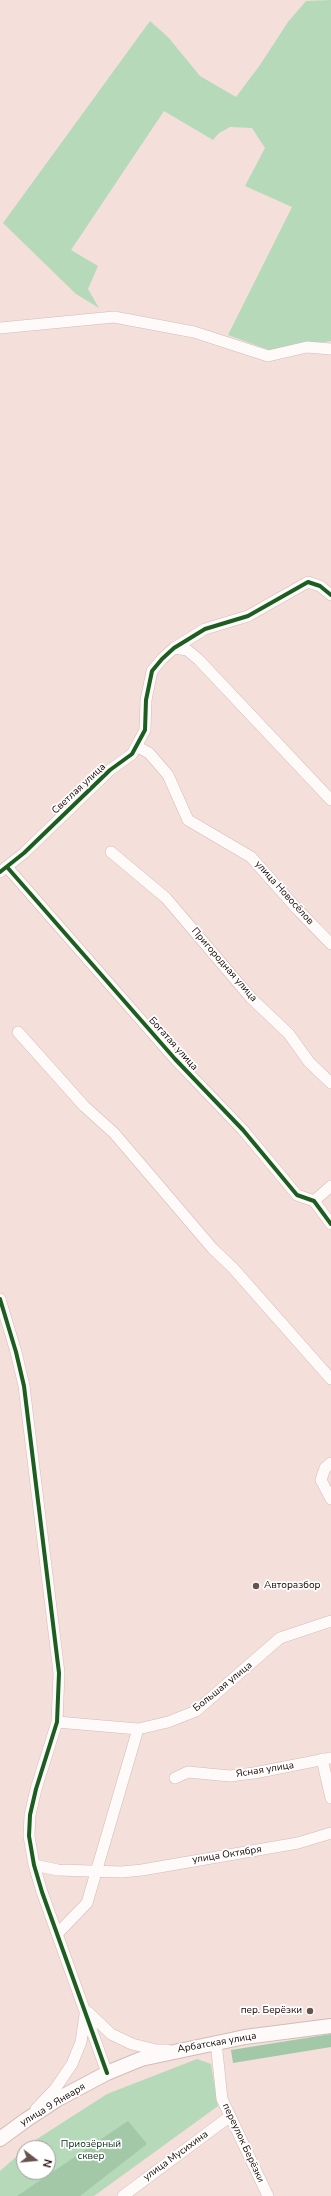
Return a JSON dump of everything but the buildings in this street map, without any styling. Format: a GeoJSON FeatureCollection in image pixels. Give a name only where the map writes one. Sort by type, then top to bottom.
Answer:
{"type":"FeatureCollection","features":[{"type":"Feature","properties":{"kind":"main road","name":"Арбатская улица"},"geometry":{"type":"LineString","coordinates":[[107,2073],[141,2059],[176,2050],[216,2042],[331,2026]]}},
{"type":"Feature","properties":{"kind":"main road","name":"улица 9 Января"},"geometry":{"type":"LineString","coordinates":[[0,2139],[26,2120],[107,2073]]}},
{"type":"Feature","properties":{"kind":"street"},"geometry":{"type":"LineString","coordinates":[[0,328],[114,317],[194,332],[268,356],[307,347],[331,349]]}},
{"type":"Feature","properties":{"kind":"street","name":"Светлая улица"},"geometry":{"type":"LineString","coordinates":[[3,870],[110,770],[132,754],[138,747],[145,730],[146,700],[152,671],[174,648],[205,629],[248,616],[308,582],[320,586],[331,595]]}},
{"type":"Feature","properties":{"kind":"street"},"geometry":{"type":"LineString","coordinates":[[174,648],[187,650],[198,659],[331,800]]}},
{"type":"Feature","properties":{"kind":"street","name":"улица Новосёлов"},"geometry":{"type":"LineString","coordinates":[[138,747],[149,752],[168,775],[188,820],[251,857],[298,910],[331,944]]}},
{"type":"Feature","properties":{"kind":"street","name":"Пригородная улица"},"geometry":{"type":"LineString","coordinates":[[112,852],[166,898],[251,998],[289,1034],[309,1062],[331,1083]]}},
{"type":"Feature","properties":{"kind":"street","name":"Богатая улица"},"geometry":{"type":"LineString","coordinates":[[3,870],[175,1059],[243,1130],[298,1195],[314,1201],[331,1224]]}},
{"type":"Feature","properties":{"kind":"street"},"geometry":{"type":"LineString","coordinates":[[18,1032],[84,1106],[114,1133],[213,1249],[233,1268],[331,1379]]}},
{"type":"Feature","properties":{"kind":"street"},"geometry":{"type":"LineString","coordinates":[[314,1201],[331,1186]]}},
{"type":"Feature","properties":{"kind":"street"},"geometry":{"type":"LineString","coordinates":[[0,1299],[16,1352],[31,1431],[59,1673],[57,1722],[30,1815],[29,1836],[34,1865],[107,2073]]}},
{"type":"Feature","properties":{"kind":"street"},"geometry":{"type":"LineString","coordinates":[[329,1496],[321,1480],[325,1468],[331,1463]]}},
{"type":"Feature","properties":{"kind":"street","name":"Большая улица"},"geometry":{"type":"LineString","coordinates":[[57,1722],[138,1729],[168,1722],[196,1711],[280,1638],[331,1621]]}},
{"type":"Feature","properties":{"kind":"street"},"geometry":{"type":"LineString","coordinates":[[57,1934],[87,1902],[138,1729]]}},
{"type":"Feature","properties":{"kind":"street"},"geometry":{"type":"LineString","coordinates":[[326,1759],[331,1798]]}},
{"type":"Feature","properties":{"kind":"street","name":"Ясная улица"},"geometry":{"type":"LineString","coordinates":[[175,1778],[188,1772],[230,1776],[254,1774],[326,1759]]}},
{"type":"Feature","properties":{"kind":"street","name":"улица Октября"},"geometry":{"type":"LineString","coordinates":[[34,1865],[58,1870],[122,1872],[298,1843],[331,1833]]}},
{"type":"Feature","properties":{"kind":"street"},"geometry":{"type":"LineString","coordinates":[[85,2009],[111,2034],[132,2044],[156,2050],[176,2050]]}},
{"type":"Feature","properties":{"kind":"street"},"geometry":{"type":"LineString","coordinates":[[26,2120],[55,2089],[72,2064],[81,2042],[85,2009]]}},
{"type":"Feature","properties":{"kind":"street","name":"переулок Берёзки"},"geometry":{"type":"LineString","coordinates":[[216,2042],[222,2099],[229,2117],[268,2196]]}},
{"type":"Feature","properties":{"kind":"street","name":"улица Мусихина"},"geometry":{"type":"LineString","coordinates":[[123,2196],[229,2117]]}},
{"type":"Feature","properties":{"kind":"green space"},"geometry":{"type":"Polygon","coordinates":[[[331,0],[331,341],[269,350],[228,335],[292,207],[245,186],[265,148],[252,128],[230,127],[219,133],[213,140],[164,111],[71,250],[98,266],[88,289],[99,308],[76,294],[3,223],[150,21],[168,37],[200,76],[236,97],[260,65],[288,22],[306,1],[331,0]]]}},
{"type":"Feature","properties":{"kind":"green space"},"geometry":{"type":"Polygon","coordinates":[[[331,2034],[331,2047],[233,2063],[231,2050],[331,2034]]]}},
{"type":"Feature","properties":{"kind":"green space","name":"Приозёрный сквер"},"geometry":{"type":"Polygon","coordinates":[[[197,2059],[211,2064],[218,2106],[94,2196],[0,2196],[0,2171],[16,2157],[16,2180],[56,2180],[56,2140],[36,2140],[107,2094],[197,2059]]]}},
{"type":"Feature","properties":{"kind":"green space"},"geometry":{"type":"Polygon","coordinates":[[[128,2121],[147,2144],[80,2196],[17,2196],[41,2180],[56,2180],[56,2170],[128,2121]]]}},
{"type":"Feature","properties":{"kind":"cycle path"},"geometry":{"type":"LineString","coordinates":[[0,872],[24,853],[110,770],[132,754],[145,730],[146,700],[152,671],[174,648],[205,629],[248,616],[308,582],[320,586],[331,595]]}},
{"type":"Feature","properties":{"kind":"cycle path"},"geometry":{"type":"LineString","coordinates":[[7,867],[175,1059],[243,1130],[297,1195],[314,1201],[331,1224]]}},
{"type":"Feature","properties":{"kind":"cycle path"},"geometry":{"type":"LineString","coordinates":[[0,1299],[16,1352],[24,1386],[59,1673],[57,1722],[36,1789],[30,1815],[29,1836],[34,1865],[42,1892],[107,2073]]}},
{"type":"Feature","properties":{"kind":"place","name":"Авторазбор"},"geometry":{"type":"Point","coordinates":[256,1586]}},
{"type":"Feature","properties":{"kind":"place","name":"пер. Берёзки"},"geometry":{"type":"Point","coordinates":[310,2011]}}]}
